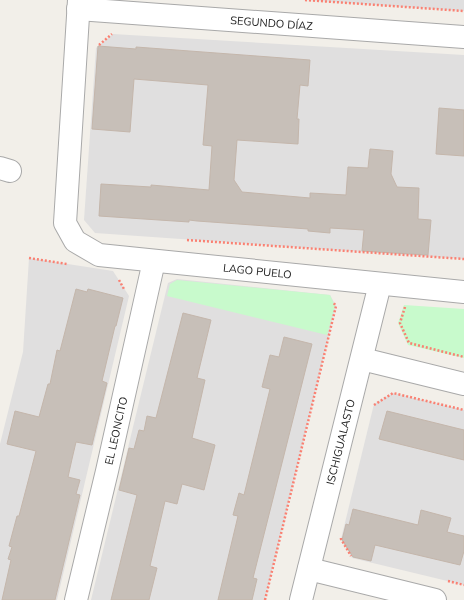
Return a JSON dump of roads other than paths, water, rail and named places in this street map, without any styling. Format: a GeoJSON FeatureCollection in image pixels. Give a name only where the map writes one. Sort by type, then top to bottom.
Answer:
{"type":"FeatureCollection","features":[{"type":"Feature","properties":{"kind":"street","name":"SEGUNDO DÍAZ"},"geometry":{"type":"LineString","coordinates":[[79,4],[464,37]]}},
{"type":"Feature","properties":{"kind":"street","name":"LAGO PUELO"},"geometry":{"type":"LineString","coordinates":[[79,4],[65,223],[75,241],[99,255],[464,292]]}},
{"type":"Feature","properties":{"kind":"street","name":"EL LEONCITO"},"geometry":{"type":"LineString","coordinates":[[76,600],[108,471],[154,261]]}},
{"type":"Feature","properties":{"kind":"street","name":"ISCHIGUALASTO"},"geometry":{"type":"LineString","coordinates":[[301,600],[380,284]]}},
{"type":"Feature","properties":{"kind":"street"},"geometry":{"type":"LineString","coordinates":[[362,359],[464,384]]}},
{"type":"Feature","properties":{"kind":"street"},"geometry":{"type":"LineString","coordinates":[[309,569],[435,600]]}}]}
